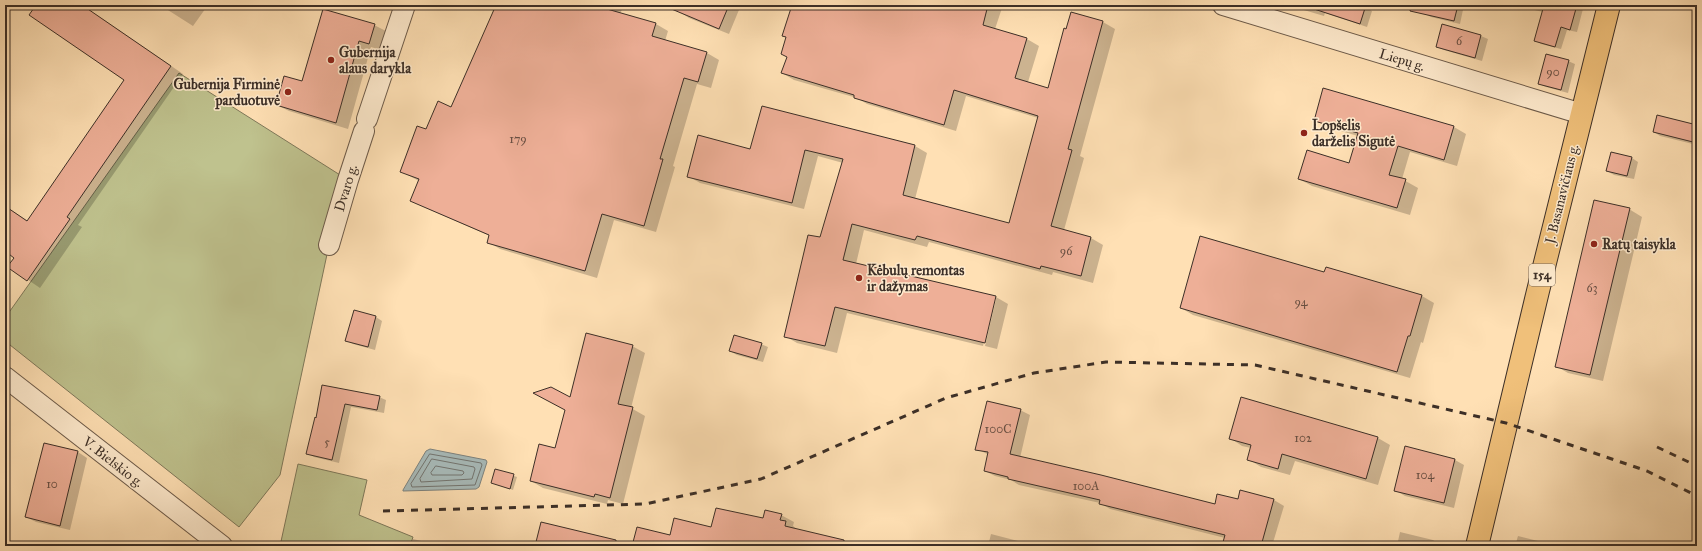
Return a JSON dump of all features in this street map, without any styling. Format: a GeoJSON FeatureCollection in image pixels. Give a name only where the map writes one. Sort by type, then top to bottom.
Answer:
{"type":"FeatureCollection","features":[{"type":"Feature","properties":{"kind":"main road","name":"J. Basanavičiaus g."},"geometry":{"type":"LineString","coordinates":[[1477,546],[1538,290],[1609,5]]}},
{"type":"Feature","properties":{"kind":"street","name":"Dvaro g."},"geometry":{"type":"LineString","coordinates":[[329,245],[348,180],[405,5]]}},
{"type":"Feature","properties":{"kind":"street","name":"Liepų g."},"geometry":{"type":"LineString","coordinates":[[1223,5],[1582,114]]}},
{"type":"Feature","properties":{"kind":"street","name":"V. Bielskio g."},"geometry":{"type":"LineString","coordinates":[[5,377],[222,546]]}},
{"type":"Feature","properties":{"kind":"green space"},"geometry":{"type":"Polygon","coordinates":[[[179,73],[348,180],[329,245],[280,475],[239,527],[5,341],[5,318],[179,73]]]}},
{"type":"Feature","properties":{"kind":"green space"},"geometry":{"type":"Polygon","coordinates":[[[298,464],[367,480],[359,515],[413,537],[410,546],[280,546],[298,464]]]}},
{"type":"Feature","properties":{"kind":"water"},"geometry":{"type":"Polygon","coordinates":[[[430,449],[486,460],[487,462],[479,487],[476,489],[403,491],[426,451],[430,449]]]}},
{"type":"Feature","properties":{"kind":"building"},"geometry":{"type":"Polygon","coordinates":[[[36,5],[82,5],[171,66],[67,217],[70,219],[27,281],[7,267],[14,258],[5,251],[5,206],[27,221],[124,80],[29,15],[36,5]]]}},
{"type":"Feature","properties":{"kind":"building","name":"Gubernija alaus darykla"},"geometry":{"type":"Polygon","coordinates":[[[496,5],[609,5],[607,9],[656,23],[652,36],[707,52],[698,82],[684,78],[660,159],[663,159],[644,226],[602,214],[585,271],[487,243],[489,235],[410,201],[419,179],[400,172],[417,126],[426,129],[438,101],[451,107],[496,5]]]}},
{"type":"Feature","properties":{"kind":"building"},"geometry":{"type":"Polygon","coordinates":[[[662,5],[729,5],[719,29],[662,5]]]}},
{"type":"Feature","properties":{"kind":"building"},"geometry":{"type":"Polygon","coordinates":[[[792,5],[988,5],[983,25],[1027,38],[1015,78],[1048,88],[1064,28],[1066,29],[1071,12],[1103,21],[1068,149],[1072,150],[1051,226],[1091,237],[1081,276],[1041,266],[1040,269],[917,236],[915,240],[852,224],[843,260],[996,296],[985,343],[835,307],[825,346],[784,337],[808,235],[820,237],[843,159],[805,150],[792,203],[687,177],[698,135],[750,149],[762,106],[915,145],[903,195],[1009,223],[1038,116],[954,90],[944,125],[854,98],[854,95],[781,73],[787,57],[781,54],[786,37],[782,36],[792,5]]]}},
{"type":"Feature","properties":{"kind":"building"},"geometry":{"type":"Polygon","coordinates":[[[1312,5],[1366,5],[1360,24],[1311,8],[1312,5]]]}},
{"type":"Feature","properties":{"kind":"building"},"geometry":{"type":"Polygon","coordinates":[[[1411,5],[1458,5],[1454,21],[1410,11],[1411,5]]]}},
{"type":"Feature","properties":{"kind":"building"},"geometry":{"type":"Polygon","coordinates":[[[1544,5],[1577,5],[1570,30],[1561,27],[1555,47],[1534,41],[1544,5]]]}},
{"type":"Feature","properties":{"kind":"building","name":"Gubernija alaus darykla"},"geometry":{"type":"Polygon","coordinates":[[[323,9],[375,24],[369,44],[359,41],[336,123],[276,105],[284,76],[302,81],[323,9]]]}},
{"type":"Feature","properties":{"kind":"building"},"geometry":{"type":"Polygon","coordinates":[[[1442,24],[1481,35],[1475,58],[1436,47],[1442,24]]]}},
{"type":"Feature","properties":{"kind":"building"},"geometry":{"type":"Polygon","coordinates":[[[1546,54],[1569,60],[1561,90],[1538,84],[1546,54]]]}},
{"type":"Feature","properties":{"kind":"building"},"geometry":{"type":"Polygon","coordinates":[[[1323,88],[1454,126],[1444,160],[1398,146],[1389,175],[1406,179],[1397,208],[1298,179],[1307,150],[1349,163],[1358,133],[1314,121],[1323,88]]]}},
{"type":"Feature","properties":{"kind":"building"},"geometry":{"type":"Polygon","coordinates":[[[1657,115],[1697,125],[1697,143],[1653,132],[1657,115]]]}},
{"type":"Feature","properties":{"kind":"building"},"geometry":{"type":"Polygon","coordinates":[[[1611,152],[1632,157],[1627,176],[1606,171],[1611,152]]]}},
{"type":"Feature","properties":{"kind":"building"},"geometry":{"type":"Polygon","coordinates":[[[1594,200],[1630,208],[1590,375],[1555,367],[1594,200]]]}},
{"type":"Feature","properties":{"kind":"building"},"geometry":{"type":"Polygon","coordinates":[[[1200,236],[1324,272],[1326,267],[1422,295],[1410,336],[1408,336],[1397,372],[1180,308],[1200,236]]]}},
{"type":"Feature","properties":{"kind":"building"},"geometry":{"type":"Polygon","coordinates":[[[354,310],[376,316],[368,347],[345,341],[354,310]]]}},
{"type":"Feature","properties":{"kind":"building"},"geometry":{"type":"Polygon","coordinates":[[[586,333],[633,345],[618,404],[633,407],[610,498],[595,494],[594,497],[530,481],[539,444],[555,448],[565,410],[533,393],[551,387],[570,397],[586,333]]]}},
{"type":"Feature","properties":{"kind":"building"},"geometry":{"type":"Polygon","coordinates":[[[734,335],[762,343],[757,359],[729,351],[734,335]]]}},
{"type":"Feature","properties":{"kind":"building"},"geometry":{"type":"Polygon","coordinates":[[[322,385],[380,396],[377,410],[345,404],[332,460],[306,454],[315,417],[316,418],[322,385]]]}},
{"type":"Feature","properties":{"kind":"building"},"geometry":{"type":"Polygon","coordinates":[[[1241,397],[1378,437],[1366,479],[1282,454],[1278,469],[1247,460],[1251,445],[1229,439],[1241,397]]]}},
{"type":"Feature","properties":{"kind":"building"},"geometry":{"type":"Polygon","coordinates":[[[987,401],[1021,409],[1010,454],[1215,504],[1217,494],[1238,499],[1240,490],[1274,499],[1261,546],[1237,546],[1223,542],[1225,535],[1099,504],[1100,500],[1008,479],[1008,477],[984,471],[988,452],[975,450],[987,401]]]}},
{"type":"Feature","properties":{"kind":"building"},"geometry":{"type":"Polygon","coordinates":[[[44,443],[78,451],[60,526],[25,517],[44,443]]]}},
{"type":"Feature","properties":{"kind":"building"},"geometry":{"type":"Polygon","coordinates":[[[1405,446],[1455,459],[1444,503],[1394,491],[1405,446]]]}},
{"type":"Feature","properties":{"kind":"building"},"geometry":{"type":"Polygon","coordinates":[[[495,469],[514,474],[510,489],[491,483],[495,469]]]}},
{"type":"Feature","properties":{"kind":"building"},"geometry":{"type":"Polygon","coordinates":[[[716,508],[763,518],[765,510],[782,514],[780,520],[786,521],[785,526],[844,540],[844,546],[632,546],[637,527],[670,535],[674,518],[711,527],[716,508]]]}},
{"type":"Feature","properties":{"kind":"building"},"geometry":{"type":"Polygon","coordinates":[[[541,522],[616,540],[616,546],[535,546],[541,522]]]}},
{"type":"Feature","properties":{"kind":"railway"},"geometry":{"type":"LineString","coordinates":[[383,511],[645,504],[761,479],[946,398],[1034,373],[1106,362],[1255,365],[1506,423],[1647,471],[1697,496]]}},
{"type":"Feature","properties":{"kind":"railway"},"geometry":{"type":"LineString","coordinates":[[1657,447],[1697,466]]}},
{"type":"Feature","properties":{"kind":"place","name":"Gubernija alaus darykla"},"geometry":{"type":"Point","coordinates":[331,60]}},
{"type":"Feature","properties":{"kind":"place","name":"Gubernija Firminė parduotuvė"},"geometry":{"type":"Point","coordinates":[288,92]}},
{"type":"Feature","properties":{"kind":"place","name":"Lopšelis darželis Sigutė"},"geometry":{"type":"Point","coordinates":[1304,133]}},
{"type":"Feature","properties":{"kind":"place","name":"Ratų taisykla"},"geometry":{"type":"Point","coordinates":[1594,244]}},
{"type":"Feature","properties":{"kind":"place","name":"Kėbulų remontas ir dažymas"},"geometry":{"type":"Point","coordinates":[859,278]}}]}
